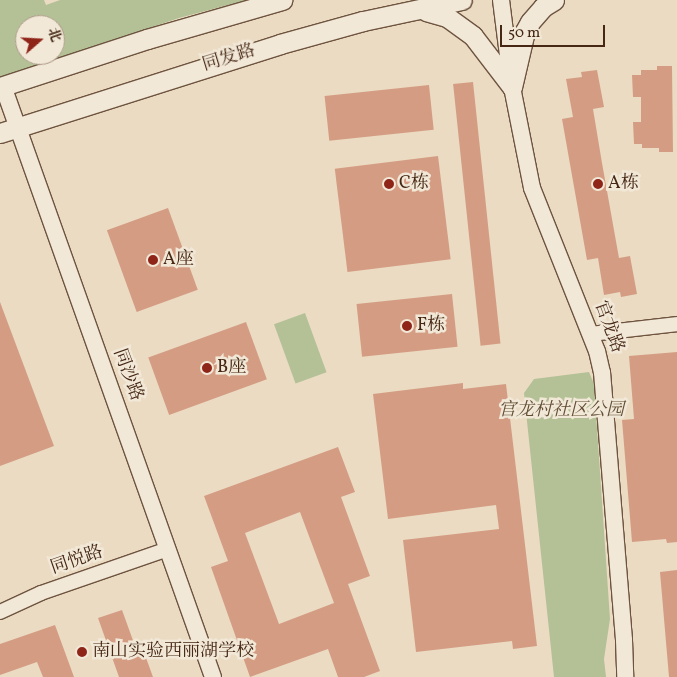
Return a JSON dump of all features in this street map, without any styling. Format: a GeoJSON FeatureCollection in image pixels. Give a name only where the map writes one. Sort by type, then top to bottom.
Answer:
{"type":"FeatureCollection","features":[{"type":"Feature","properties":{"kind":"main road"},"geometry":{"type":"LineString","coordinates":[[1,87],[147,39],[282,0]]}},
{"type":"Feature","properties":{"kind":"main road","name":"同发路"},"geometry":{"type":"LineString","coordinates":[[9,130],[280,44],[363,21],[462,0]]}},
{"type":"Feature","properties":{"kind":"main road"},"geometry":{"type":"LineString","coordinates":[[512,87],[525,31],[543,7],[554,0]]}},
{"type":"Feature","properties":{"kind":"main road"},"geometry":{"type":"LineString","coordinates":[[417,10],[438,12],[463,28],[482,46],[512,87]]}},
{"type":"Feature","properties":{"kind":"street","name":"官龙路"},"geometry":{"type":"LineString","coordinates":[[501,0],[512,87],[532,188],[591,334],[602,372],[624,640],[625,677]]}},
{"type":"Feature","properties":{"kind":"street","name":"同沙路"},"geometry":{"type":"LineString","coordinates":[[1,87],[9,130],[168,549],[214,677]]}},
{"type":"Feature","properties":{"kind":"street"},"geometry":{"type":"LineString","coordinates":[[591,334],[677,324]]}},
{"type":"Feature","properties":{"kind":"street","name":"同悦路"},"geometry":{"type":"LineString","coordinates":[[0,612],[41,593],[168,549]]}},
{"type":"Feature","properties":{"kind":"green space"},"geometry":{"type":"Polygon","coordinates":[[[0,0],[44,0],[46,5],[60,0],[247,0],[179,18],[65,56],[65,15],[15,15],[15,65],[39,65],[0,78],[0,0]]]}},
{"type":"Feature","properties":{"kind":"green space"},"geometry":{"type":"Polygon","coordinates":[[[305,313],[327,372],[296,383],[274,324],[305,313]]]}},
{"type":"Feature","properties":{"kind":"green space","name":"官龙村社区公园"},"geometry":{"type":"Polygon","coordinates":[[[589,372],[594,384],[610,619],[604,659],[606,677],[554,677],[524,393],[534,379],[589,372]]]}},
{"type":"Feature","properties":{"kind":"building"},"geometry":{"type":"Polygon","coordinates":[[[657,66],[672,66],[673,152],[659,152],[659,148],[642,148],[642,144],[634,144],[633,122],[641,122],[641,97],[633,97],[632,75],[641,75],[641,70],[657,70],[657,66]]]}},
{"type":"Feature","properties":{"kind":"building","name":"A栋"},"geometry":{"type":"Polygon","coordinates":[[[597,70],[604,107],[593,109],[602,163],[619,258],[630,256],[637,294],[621,297],[620,292],[604,295],[598,258],[587,260],[562,119],[573,117],[566,79],[582,77],[581,72],[597,70]]]}},
{"type":"Feature","properties":{"kind":"building"},"geometry":{"type":"Polygon","coordinates":[[[473,82],[500,344],[481,346],[453,84],[473,82]]]}},
{"type":"Feature","properties":{"kind":"building"},"geometry":{"type":"Polygon","coordinates":[[[429,85],[434,130],[329,141],[325,96],[429,85]]]}},
{"type":"Feature","properties":{"kind":"building"},"geometry":{"type":"Polygon","coordinates":[[[438,156],[451,259],[347,272],[335,169],[438,156]]]}},
{"type":"Feature","properties":{"kind":"building","name":"A座"},"geometry":{"type":"Polygon","coordinates":[[[168,208],[198,290],[137,312],[107,230],[168,208]]]}},
{"type":"Feature","properties":{"kind":"building","name":"F栋"},"geometry":{"type":"Polygon","coordinates":[[[452,294],[458,347],[362,357],[357,304],[452,294]]]}},
{"type":"Feature","properties":{"kind":"building"},"geometry":{"type":"Polygon","coordinates":[[[0,302],[54,446],[0,466],[0,302]]]}},
{"type":"Feature","properties":{"kind":"building","name":"B座"},"geometry":{"type":"Polygon","coordinates":[[[246,322],[267,379],[169,415],[148,358],[246,322]]]}},
{"type":"Feature","properties":{"kind":"building"},"geometry":{"type":"Polygon","coordinates":[[[677,352],[677,542],[667,543],[666,539],[632,542],[622,420],[634,419],[629,356],[677,352]]]}},
{"type":"Feature","properties":{"kind":"building"},"geometry":{"type":"Polygon","coordinates":[[[463,383],[463,389],[506,384],[537,646],[513,649],[512,641],[416,652],[403,540],[499,529],[496,505],[388,519],[373,394],[463,383]]]}},
{"type":"Feature","properties":{"kind":"building"},"geometry":{"type":"Polygon","coordinates":[[[338,447],[355,492],[341,497],[370,576],[348,584],[380,671],[364,677],[338,677],[328,649],[250,677],[211,567],[228,561],[204,496],[338,447]],[[300,512],[245,533],[279,624],[334,603],[300,512]]]}},
{"type":"Feature","properties":{"kind":"building"},"geometry":{"type":"Polygon","coordinates":[[[677,570],[677,677],[669,677],[660,572],[677,570]]]}},
{"type":"Feature","properties":{"kind":"building"},"geometry":{"type":"Polygon","coordinates":[[[122,610],[139,657],[145,655],[153,677],[119,677],[98,618],[122,610]]]}},
{"type":"Feature","properties":{"kind":"building"},"geometry":{"type":"Polygon","coordinates":[[[55,625],[74,677],[43,677],[37,662],[0,675],[0,644],[55,625]]]}},
{"type":"Feature","properties":{"kind":"place","name":"C栋"},"geometry":{"type":"Point","coordinates":[389,184]}},
{"type":"Feature","properties":{"kind":"place","name":"A栋"},"geometry":{"type":"Point","coordinates":[598,184]}},
{"type":"Feature","properties":{"kind":"place","name":"A座"},"geometry":{"type":"Point","coordinates":[153,260]}},
{"type":"Feature","properties":{"kind":"place","name":"F栋"},"geometry":{"type":"Point","coordinates":[407,326]}},
{"type":"Feature","properties":{"kind":"place","name":"B座"},"geometry":{"type":"Point","coordinates":[207,368]}},
{"type":"Feature","properties":{"kind":"place","name":"南山实验西丽湖学校"},"geometry":{"type":"Point","coordinates":[82,652]}}]}
